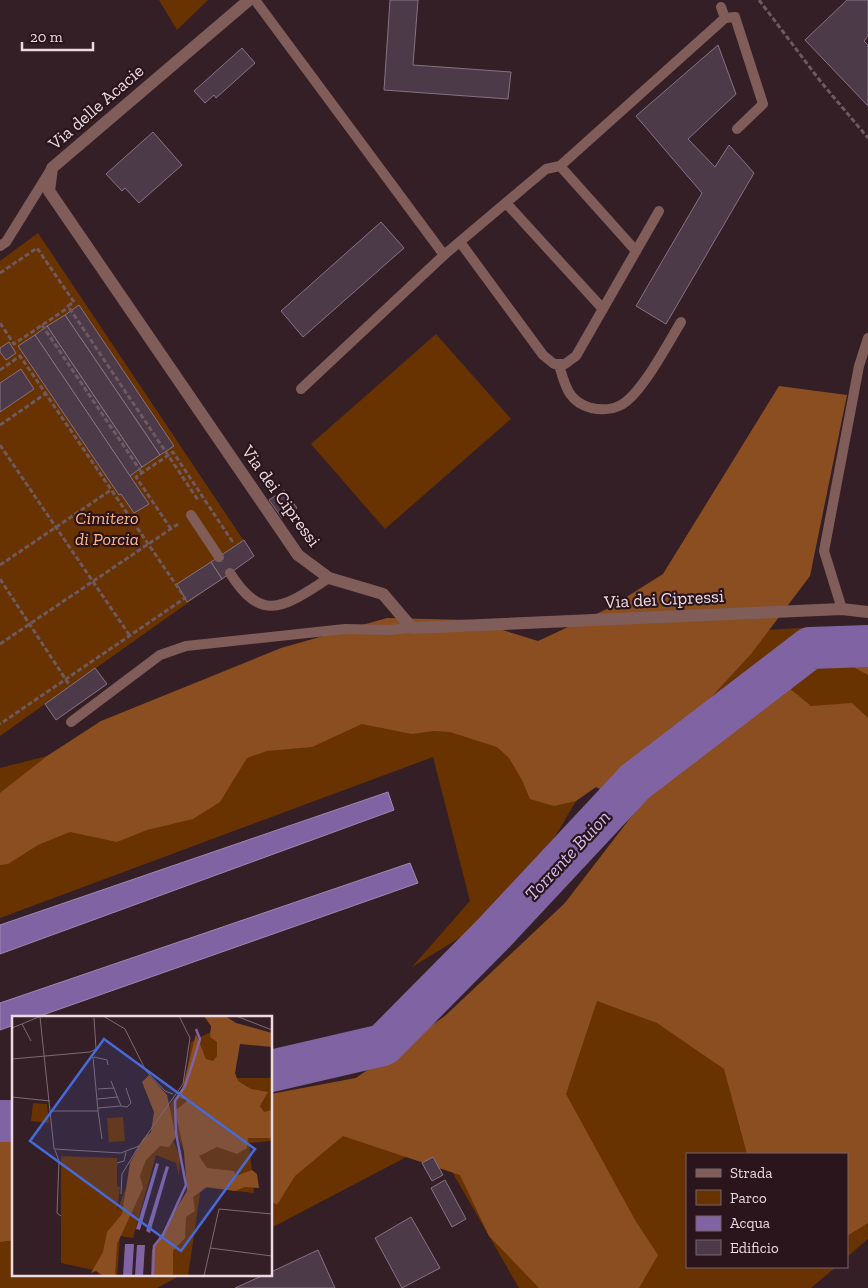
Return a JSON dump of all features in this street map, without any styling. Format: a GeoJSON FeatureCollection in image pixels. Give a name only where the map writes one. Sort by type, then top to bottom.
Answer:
{"type":"FeatureCollection","features":[{"type":"Feature","properties":{"kind":"street","name":"Via delle Acacie"},"geometry":{"type":"LineString","coordinates":[[49,190],[52,168],[249,0]]}},
{"type":"Feature","properties":{"kind":"street","name":"Via dei Cipressi"},"geometry":{"type":"LineString","coordinates":[[49,190],[298,555],[329,578],[383,594],[412,628],[842,609],[868,612]]}},
{"type":"Feature","properties":{"kind":"lane"},"geometry":{"type":"LineString","coordinates":[[255,0],[444,255]]}},
{"type":"Feature","properties":{"kind":"lane"},"geometry":{"type":"LineString","coordinates":[[721,7],[724,18]]}},
{"type":"Feature","properties":{"kind":"lane"},"geometry":{"type":"LineString","coordinates":[[301,389],[444,255],[546,169],[560,166],[724,18],[735,17],[763,104],[737,129]]}},
{"type":"Feature","properties":{"kind":"lane"},"geometry":{"type":"LineString","coordinates":[[560,166],[636,251]]}},
{"type":"Feature","properties":{"kind":"lane"},"geometry":{"type":"LineString","coordinates":[[0,246],[6,242],[52,168]]}},
{"type":"Feature","properties":{"kind":"lane"},"geometry":{"type":"LineString","coordinates":[[506,203],[602,309]]}},
{"type":"Feature","properties":{"kind":"lane"},"geometry":{"type":"LineString","coordinates":[[460,242],[543,355],[554,364],[559,365],[565,364],[576,356],[659,211]]}},
{"type":"Feature","properties":{"kind":"lane"},"geometry":{"type":"LineString","coordinates":[[559,365],[566,390],[572,397],[588,407],[605,410],[621,405],[643,383],[681,322]]}},
{"type":"Feature","properties":{"kind":"lane"},"geometry":{"type":"LineString","coordinates":[[842,609],[824,551],[859,366],[868,338]]}},
{"type":"Feature","properties":{"kind":"lane"},"geometry":{"type":"LineString","coordinates":[[191,515],[219,557]]}},
{"type":"Feature","properties":{"kind":"lane"},"geometry":{"type":"LineString","coordinates":[[230,573],[242,591],[251,599],[260,605],[270,606],[292,601],[329,578]]}},
{"type":"Feature","properties":{"kind":"lane"},"geometry":{"type":"LineString","coordinates":[[71,722],[160,655],[186,646],[345,629],[389,630],[412,628]]}},
{"type":"Feature","properties":{"kind":"path"},"geometry":{"type":"LineString","coordinates":[[758,0],[821,82],[868,138]]}},
{"type":"Feature","properties":{"kind":"path"},"geometry":{"type":"LineString","coordinates":[[0,273],[37,248],[74,302],[68,306],[167,454]]}},
{"type":"Feature","properties":{"kind":"path"},"geometry":{"type":"LineString","coordinates":[[0,323],[14,344],[75,303]]}},
{"type":"Feature","properties":{"kind":"path"},"geometry":{"type":"LineString","coordinates":[[68,308],[167,454]]}},
{"type":"Feature","properties":{"kind":"path"},"geometry":{"type":"LineString","coordinates":[[42,325],[142,473]]}},
{"type":"Feature","properties":{"kind":"path"},"geometry":{"type":"LineString","coordinates":[[0,370],[20,356],[185,598],[1,722]]}},
{"type":"Feature","properties":{"kind":"path"},"geometry":{"type":"LineString","coordinates":[[0,425],[45,394]]}},
{"type":"Feature","properties":{"kind":"path"},"geometry":{"type":"LineString","coordinates":[[0,445],[130,636]]}},
{"type":"Feature","properties":{"kind":"path"},"geometry":{"type":"LineString","coordinates":[[171,529],[136,477],[167,454],[173,452],[232,541]]}},
{"type":"Feature","properties":{"kind":"path"},"geometry":{"type":"LineString","coordinates":[[0,565],[111,490]]}},
{"type":"Feature","properties":{"kind":"path"},"geometry":{"type":"LineString","coordinates":[[0,644],[191,515]]}},
{"type":"Feature","properties":{"kind":"path"},"geometry":{"type":"LineString","coordinates":[[0,579],[70,686]]}},
{"type":"Feature","properties":{"kind":"green space"},"geometry":{"type":"Polygon","coordinates":[[[159,0],[208,0],[177,30],[159,0]]]}},
{"type":"Feature","properties":{"kind":"green space","name":"Cimitero di Porcia"},"geometry":{"type":"Polygon","coordinates":[[[38,233],[254,556],[96,668],[107,684],[56,720],[45,704],[0,736],[0,261],[38,233]]]}},
{"type":"Feature","properties":{"kind":"green space"},"geometry":{"type":"Polygon","coordinates":[[[436,334],[511,419],[385,529],[311,444],[436,334]]]}},
{"type":"Feature","properties":{"kind":"green space"},"geometry":{"type":"Polygon","coordinates":[[[817,627],[868,629],[868,1239],[848,1256],[848,1153],[686,1153],[686,1268],[835,1268],[811,1288],[519,1288],[435,1142],[272,1227],[272,1094],[356,1078],[445,1016],[565,903],[668,769],[733,632],[817,627]]]}},
{"type":"Feature","properties":{"kind":"green space"},"geometry":{"type":"Polygon","coordinates":[[[329,666],[601,759],[515,904],[412,967],[470,901],[433,757],[0,918],[0,768],[47,756],[329,666]]]}},
{"type":"Feature","properties":{"kind":"green space"},"geometry":{"type":"Polygon","coordinates":[[[12,1113],[12,1276],[179,1276],[157,1288],[0,1288],[0,1114],[12,1113]]]}},
{"type":"Feature","properties":{"kind":"shaded area"},"geometry":{"type":"Polygon","coordinates":[[[779,386],[847,395],[810,576],[751,654],[693,717],[667,751],[637,779],[612,795],[596,787],[576,801],[554,806],[530,799],[522,780],[509,758],[497,747],[450,732],[434,731],[412,734],[362,724],[312,747],[267,751],[247,758],[220,802],[193,819],[147,830],[117,842],[70,832],[38,845],[8,864],[0,865],[0,793],[47,756],[101,721],[281,648],[387,618],[470,620],[538,641],[609,608],[663,574],[779,386]]]}},
{"type":"Feature","properties":{"kind":"shaded area"},"geometry":{"type":"Polygon","coordinates":[[[868,652],[868,675],[846,663],[868,652]]]}},
{"type":"Feature","properties":{"kind":"shaded area"},"geometry":{"type":"Polygon","coordinates":[[[777,678],[811,706],[852,703],[868,718],[868,1223],[848,1235],[848,1153],[747,1153],[724,1069],[657,1023],[597,1001],[566,1094],[635,1220],[658,1255],[639,1288],[539,1288],[489,1236],[460,1175],[343,1136],[295,1176],[277,1205],[272,1202],[272,1094],[356,1078],[445,1016],[565,903],[668,769],[752,689],[777,678]]]}},
{"type":"Feature","properties":{"kind":"shaded area"},"geometry":{"type":"Polygon","coordinates":[[[12,1113],[12,1240],[0,1242],[0,1114],[12,1113]]]}},
{"type":"Feature","properties":{"kind":"water"},"geometry":{"type":"Polygon","coordinates":[[[388,792],[394,810],[0,954],[0,925],[388,792]]]}},
{"type":"Feature","properties":{"kind":"water"},"geometry":{"type":"Polygon","coordinates":[[[410,863],[418,883],[40,1016],[12,1016],[12,1026],[0,1030],[0,1003],[410,863]]]}},
{"type":"Feature","properties":{"kind":"building"},"geometry":{"type":"Polygon","coordinates":[[[390,0],[418,0],[413,65],[511,72],[508,99],[384,90],[390,0]]]}},
{"type":"Feature","properties":{"kind":"building"},"geometry":{"type":"Polygon","coordinates":[[[847,0],[868,0],[868,36],[864,41],[868,45],[868,106],[805,40],[847,0]]]}},
{"type":"Feature","properties":{"kind":"building"},"geometry":{"type":"Polygon","coordinates":[[[718,45],[736,94],[688,139],[715,167],[729,145],[754,173],[666,324],[636,306],[702,193],[636,116],[718,45]]]}},
{"type":"Feature","properties":{"kind":"building"},"geometry":{"type":"Polygon","coordinates":[[[242,48],[255,63],[216,98],[214,95],[205,103],[194,91],[242,48]]]}},
{"type":"Feature","properties":{"kind":"building"},"geometry":{"type":"Polygon","coordinates":[[[153,132],[182,165],[139,203],[125,188],[122,191],[106,174],[153,132]]]}},
{"type":"Feature","properties":{"kind":"building"},"geometry":{"type":"Polygon","coordinates":[[[381,222],[404,248],[303,337],[281,311],[381,222]]]}},
{"type":"Feature","properties":{"kind":"building"},"geometry":{"type":"Polygon","coordinates":[[[79,305],[174,446],[160,455],[65,315],[79,305]]]}},
{"type":"Feature","properties":{"kind":"building"},"geometry":{"type":"Polygon","coordinates":[[[65,315],[160,455],[142,467],[47,326],[65,315]]]}},
{"type":"Feature","properties":{"kind":"building"},"geometry":{"type":"Polygon","coordinates":[[[47,326],[142,467],[130,476],[35,335],[47,326]]]}},
{"type":"Feature","properties":{"kind":"building"},"geometry":{"type":"Polygon","coordinates":[[[35,335],[149,504],[134,513],[121,494],[119,495],[18,346],[35,335]]]}},
{"type":"Feature","properties":{"kind":"building"},"geometry":{"type":"Polygon","coordinates":[[[9,342],[16,353],[6,360],[0,352],[0,348],[9,342]]]}},
{"type":"Feature","properties":{"kind":"building"},"geometry":{"type":"Polygon","coordinates":[[[21,369],[34,389],[0,412],[0,383],[21,369]]]}},
{"type":"Feature","properties":{"kind":"building"},"geometry":{"type":"Polygon","coordinates":[[[284,490],[297,508],[282,518],[269,500],[284,490]]]}},
{"type":"Feature","properties":{"kind":"building"},"geometry":{"type":"Polygon","coordinates":[[[244,540],[254,556],[222,579],[211,562],[244,540]]]}},
{"type":"Feature","properties":{"kind":"building"},"geometry":{"type":"Polygon","coordinates":[[[211,562],[222,579],[187,602],[177,584],[211,562]]]}},
{"type":"Feature","properties":{"kind":"building"},"geometry":{"type":"Polygon","coordinates":[[[95,668],[107,684],[56,720],[45,704],[95,668]]]}},
{"type":"Feature","properties":{"kind":"building"},"geometry":{"type":"Polygon","coordinates":[[[433,1157],[443,1175],[432,1181],[422,1163],[433,1157]]]}},
{"type":"Feature","properties":{"kind":"building"},"geometry":{"type":"Polygon","coordinates":[[[445,1180],[466,1219],[452,1227],[431,1188],[445,1180]]]}},
{"type":"Feature","properties":{"kind":"building"},"geometry":{"type":"Polygon","coordinates":[[[411,1217],[440,1268],[402,1288],[375,1238],[411,1217]]]}},
{"type":"Feature","properties":{"kind":"building"},"geometry":{"type":"Polygon","coordinates":[[[318,1250],[335,1288],[235,1288],[262,1276],[272,1276],[272,1272],[318,1250]]]}},
{"type":"Feature","properties":{"kind":"waterway","name":"Torrente Buion"},"geometry":{"type":"LineString","coordinates":[[272,1071],[383,1045],[492,935],[635,782],[810,648],[868,646]]}},
{"type":"Feature","properties":{"kind":"waterway","name":"Torrente Buion"},"geometry":{"type":"LineString","coordinates":[[0,1121],[12,1121]]}}]}
